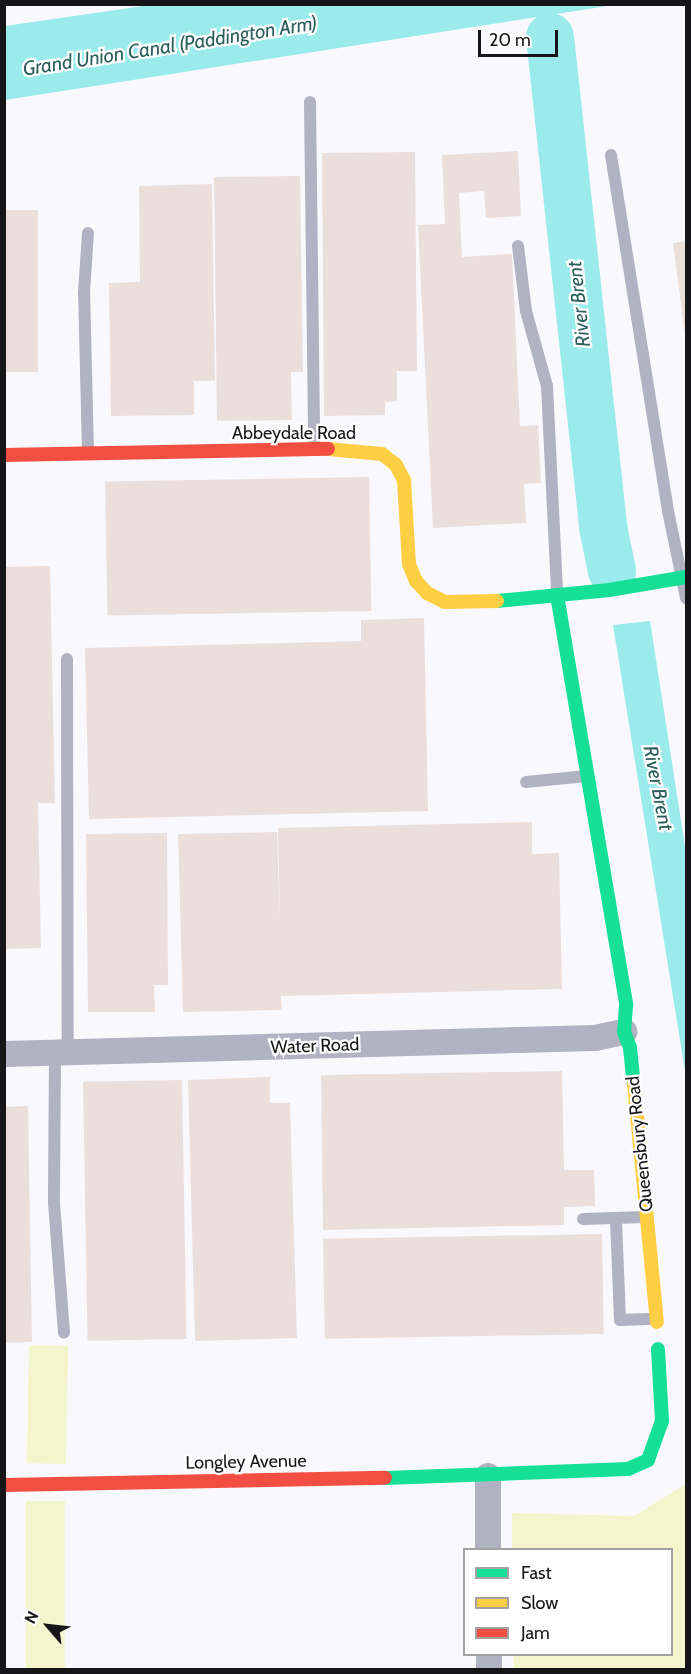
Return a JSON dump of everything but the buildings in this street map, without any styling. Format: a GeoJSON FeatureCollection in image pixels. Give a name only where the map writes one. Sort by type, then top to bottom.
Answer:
{"type":"FeatureCollection","features":[{"type":"Feature","properties":{"kind":"street","name":"Abbeydale Road"},"geometry":{"type":"LineString","coordinates":[[4,455],[357,449],[382,454],[396,465],[404,480],[409,564],[416,581],[427,593],[445,602],[466,604],[557,595],[685,577]]}},
{"type":"Feature","properties":{"kind":"street","name":"Queensbury Road"},"geometry":{"type":"LineString","coordinates":[[557,595],[626,1005],[624,1032],[630,1048],[657,1321]]}},
{"type":"Feature","properties":{"kind":"street","name":"Water Road"},"geometry":{"type":"LineString","coordinates":[[4,1054],[595,1038],[624,1032]]}},
{"type":"Feature","properties":{"kind":"street","name":"Queensbury Road"},"geometry":{"type":"LineString","coordinates":[[488,1476],[628,1469],[648,1460],[662,1421],[658,1349]]}},
{"type":"Feature","properties":{"kind":"street","name":"Longley Avenue"},"geometry":{"type":"LineString","coordinates":[[4,1485],[488,1476]]}},
{"type":"Feature","properties":{"kind":"street"},"geometry":{"type":"LineString","coordinates":[[488,1476],[488,1548]]}},
{"type":"Feature","properties":{"kind":"lane"},"geometry":{"type":"LineString","coordinates":[[310,102],[314,449]]}},
{"type":"Feature","properties":{"kind":"lane"},"geometry":{"type":"LineString","coordinates":[[611,155],[668,511],[685,577],[687,598]]}},
{"type":"Feature","properties":{"kind":"lane"},"geometry":{"type":"LineString","coordinates":[[88,233],[84,293],[88,453]]}},
{"type":"Feature","properties":{"kind":"lane"},"geometry":{"type":"LineString","coordinates":[[518,246],[526,311],[547,386],[557,595]]}},
{"type":"Feature","properties":{"kind":"lane"},"geometry":{"type":"LineString","coordinates":[[64,1334],[54,1203],[61,1053],[68,659]]}},
{"type":"Feature","properties":{"kind":"lane"},"geometry":{"type":"LineString","coordinates":[[526,782],[588,776]]}},
{"type":"Feature","properties":{"kind":"lane"},"geometry":{"type":"LineString","coordinates":[[583,1219],[616,1220],[648,1216]]}},
{"type":"Feature","properties":{"kind":"lane"},"geometry":{"type":"LineString","coordinates":[[616,1220],[620,1320],[657,1321]]}},
{"type":"Feature","properties":{"kind":"lane","name":"Queensbury Road"},"geometry":{"type":"LineString","coordinates":[[657,1321],[658,1349]]}},
{"type":"Feature","properties":{"kind":"green space"},"geometry":{"type":"Polygon","coordinates":[[[29,1345],[68,1346],[66,1464],[27,1463],[29,1345]]]}},
{"type":"Feature","properties":{"kind":"green space"},"geometry":{"type":"Polygon","coordinates":[[[686,1484],[686,1669],[514,1669],[514,1656],[673,1656],[673,1548],[512,1548],[512,1513],[634,1516],[686,1484]]]}},
{"type":"Feature","properties":{"kind":"green space"},"geometry":{"type":"Polygon","coordinates":[[[26,1501],[65,1501],[65,1670],[26,1670],[26,1501]]]}},
{"type":"Feature","properties":{"kind":"water","name":"Grand Union Canal (Paddington Arm)"},"geometry":{"type":"Polygon","coordinates":[[[150,5],[614,5],[5,100],[5,26],[150,5]]]}},
{"type":"Feature","properties":{"kind":"water"},"geometry":{"type":"Polygon","coordinates":[[[650,621],[686,853],[686,1077],[613,625],[650,621]]]}},
{"type":"Feature","properties":{"kind":"waterway","name":"River Brent"},"geometry":{"type":"LineString","coordinates":[[550,37],[603,527],[612,571]]}},
{"type":"Feature","properties":{"kind":"traffic: fast"},"geometry":{"type":"LineString","coordinates":[[497,601],[609,590],[686,577]]}},
{"type":"Feature","properties":{"kind":"traffic: fast"},"geometry":{"type":"LineString","coordinates":[[557,595],[626,1005],[624,1032],[630,1048],[634,1084]]}},
{"type":"Feature","properties":{"kind":"traffic: fast"},"geometry":{"type":"LineString","coordinates":[[385,1478],[628,1469],[648,1460],[662,1421],[658,1349]]}},
{"type":"Feature","properties":{"kind":"traffic: slow"},"geometry":{"type":"LineString","coordinates":[[328,449],[382,454],[396,465],[404,480],[409,564],[416,581],[427,593],[445,602],[497,601]]}},
{"type":"Feature","properties":{"kind":"traffic: slow"},"geometry":{"type":"LineString","coordinates":[[634,1084],[657,1322]]}},
{"type":"Feature","properties":{"kind":"traffic: jam"},"geometry":{"type":"LineString","coordinates":[[4,455],[328,449]]}},
{"type":"Feature","properties":{"kind":"traffic: jam"},"geometry":{"type":"LineString","coordinates":[[4,1485],[385,1478]]}}]}
